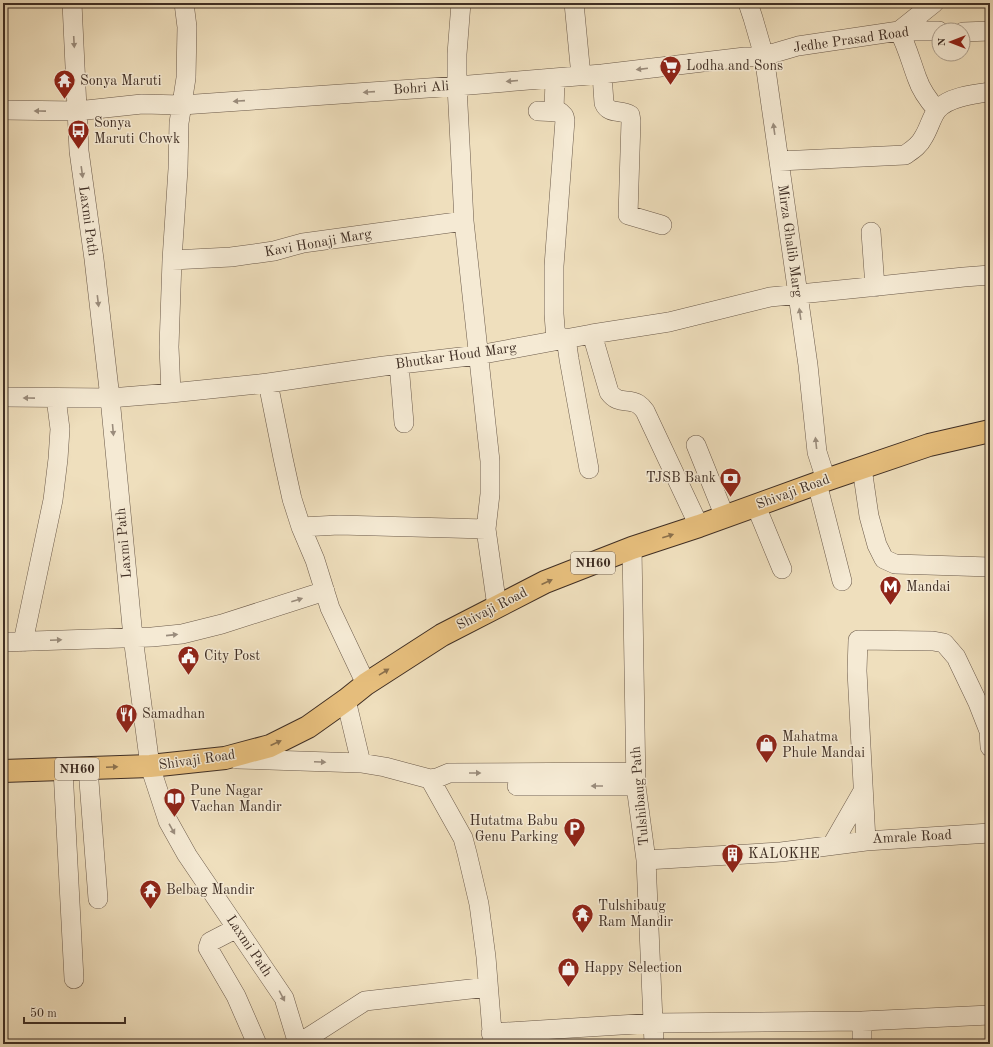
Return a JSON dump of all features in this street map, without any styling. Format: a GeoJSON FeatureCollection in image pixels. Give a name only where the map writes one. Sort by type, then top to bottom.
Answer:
{"type":"FeatureCollection","features":[{"type":"Feature","properties":{"kind":"highway","name":"Shivaji Road"},"geometry":{"type":"LineString","coordinates":[[3,772],[150,766],[225,758],[270,746],[308,727],[366,684],[442,635],[545,582],[632,548],[699,526],[928,445],[990,431]]}},
{"type":"Feature","properties":{"kind":"street","name":"Laxmi Path"},"geometry":{"type":"LineString","coordinates":[[72,3],[79,151],[94,259],[110,398],[133,638],[150,766],[168,821],[187,855],[284,998],[297,1044]]}},
{"type":"Feature","properties":{"kind":"street"},"geometry":{"type":"LineString","coordinates":[[171,393],[169,348],[172,260],[178,169],[179,123],[186,78],[187,27],[184,3]]}},
{"type":"Feature","properties":{"kind":"street"},"geometry":{"type":"LineString","coordinates":[[461,3],[457,54],[457,86],[464,221],[490,461],[490,494],[486,529],[497,607]]}},
{"type":"Feature","properties":{"kind":"street"},"geometry":{"type":"LineString","coordinates":[[574,3],[581,76]]}},
{"type":"Feature","properties":{"kind":"street","name":"Mirza Ghalib Marg"},"geometry":{"type":"LineString","coordinates":[[748,3],[764,56],[808,364],[817,452],[822,482]]}},
{"type":"Feature","properties":{"kind":"street"},"geometry":{"type":"LineString","coordinates":[[934,3],[899,31],[905,42],[917,80],[937,110]]}},
{"type":"Feature","properties":{"kind":"street","name":"Jedhe Prasad Road"},"geometry":{"type":"LineString","coordinates":[[764,56],[798,46],[899,31],[931,31]]}},
{"type":"Feature","properties":{"kind":"street"},"geometry":{"type":"LineString","coordinates":[[971,32],[990,31]]}},
{"type":"Feature","properties":{"kind":"street","name":"Bohri Ali"},"geometry":{"type":"LineString","coordinates":[[3,110],[77,111],[142,104],[182,105],[457,86],[602,74],[764,56]]}},
{"type":"Feature","properties":{"kind":"street"},"geometry":{"type":"LineString","coordinates":[[602,74],[604,103],[606,108],[609,110],[625,112],[630,115],[628,216],[662,225]]}},
{"type":"Feature","properties":{"kind":"street"},"geometry":{"type":"LineString","coordinates":[[555,78],[546,111],[560,112],[564,116],[565,120],[557,213],[554,266],[554,314],[561,339],[569,359],[589,469]]}},
{"type":"Feature","properties":{"kind":"street"},"geometry":{"type":"LineString","coordinates":[[779,161],[905,155],[916,148],[923,139],[937,110],[942,105],[960,97],[990,92]]}},
{"type":"Feature","properties":{"kind":"street","name":"Kavi Honaji Marg"},"geometry":{"type":"LineString","coordinates":[[172,260],[231,257],[274,251],[303,243],[464,221]]}},
{"type":"Feature","properties":{"kind":"street"},"geometry":{"type":"LineString","coordinates":[[871,232],[875,287]]}},
{"type":"Feature","properties":{"kind":"street","name":"Bhutkar Houd Marg"},"geometry":{"type":"LineString","coordinates":[[3,397],[110,398],[268,383],[478,354],[668,322],[770,297],[990,275]]}},
{"type":"Feature","properties":{"kind":"street"},"geometry":{"type":"LineString","coordinates":[[592,334],[609,392],[618,400],[637,403],[645,411],[699,526]]}},
{"type":"Feature","properties":{"kind":"street"},"geometry":{"type":"LineString","coordinates":[[399,364],[404,423]]}},
{"type":"Feature","properties":{"kind":"street"},"geometry":{"type":"LineString","coordinates":[[268,383],[292,499],[301,527],[315,560],[330,608],[366,684]]}},
{"type":"Feature","properties":{"kind":"street"},"geometry":{"type":"LineString","coordinates":[[24,642],[56,478],[60,430],[56,398]]}},
{"type":"Feature","properties":{"kind":"street"},"geometry":{"type":"LineString","coordinates":[[696,445],[725,516]]}},
{"type":"Feature","properties":{"kind":"street"},"geometry":{"type":"LineString","coordinates":[[862,468],[869,516],[877,546],[884,559],[895,564],[990,567]]}},
{"type":"Feature","properties":{"kind":"street"},"geometry":{"type":"LineString","coordinates":[[822,482],[842,581]]}},
{"type":"Feature","properties":{"kind":"street"},"geometry":{"type":"LineString","coordinates":[[756,506],[782,569]]}},
{"type":"Feature","properties":{"kind":"street"},"geometry":{"type":"LineString","coordinates":[[301,527],[339,525],[486,529]]}},
{"type":"Feature","properties":{"kind":"street","name":"Tulshibaug Path"},"geometry":{"type":"LineString","coordinates":[[632,548],[636,779],[646,860],[654,1044]]}},
{"type":"Feature","properties":{"kind":"street"},"geometry":{"type":"LineString","coordinates":[[3,642],[133,638],[182,634],[222,624],[325,591]]}},
{"type":"Feature","properties":{"kind":"street","name":"Amrale Road"},"geometry":{"type":"LineString","coordinates":[[990,737],[978,703],[956,657],[944,643],[934,641],[858,640],[857,671],[866,841],[990,833]]}},
{"type":"Feature","properties":{"kind":"street"},"geometry":{"type":"LineString","coordinates":[[346,700],[361,763]]}},
{"type":"Feature","properties":{"kind":"street"},"geometry":{"type":"LineString","coordinates":[[225,758],[361,763],[385,767],[434,779],[450,786],[636,779]]}},
{"type":"Feature","properties":{"kind":"street"},"geometry":{"type":"LineString","coordinates":[[88,768],[98,898]]}},
{"type":"Feature","properties":{"kind":"street"},"geometry":{"type":"LineString","coordinates":[[62,769],[74,979]]}},
{"type":"Feature","properties":{"kind":"street"},"geometry":{"type":"LineString","coordinates":[[434,779],[462,838],[479,904],[486,957],[492,1039],[653,1023],[862,1020],[990,1015]]}},
{"type":"Feature","properties":{"kind":"street"},"geometry":{"type":"LineString","coordinates":[[832,845],[863,791]]}},
{"type":"Feature","properties":{"kind":"street"},"geometry":{"type":"LineString","coordinates":[[646,860],[781,852],[866,841]]}},
{"type":"Feature","properties":{"kind":"street"},"geometry":{"type":"LineString","coordinates":[[237,928],[210,942],[208,948],[236,996],[257,1044]]}},
{"type":"Feature","properties":{"kind":"street"},"geometry":{"type":"LineString","coordinates":[[297,1044],[365,1001],[488,987]]}},
{"type":"Feature","properties":{"kind":"street"},"geometry":{"type":"LineString","coordinates":[[862,1020],[862,1044]]}},
{"type":"Feature","properties":{"kind":"place","name":"Lodha and Sons"},"geometry":{"type":"Point","coordinates":[670,86]}},
{"type":"Feature","properties":{"kind":"place","name":"Sonya Maruti"},"geometry":{"type":"Point","coordinates":[64,100]}},
{"type":"Feature","properties":{"kind":"place","name":"Sonya Maruti Chowk"},"geometry":{"type":"Point","coordinates":[79,150]}},
{"type":"Feature","properties":{"kind":"place","name":"TJSB Bank"},"geometry":{"type":"Point","coordinates":[731,498]}},
{"type":"Feature","properties":{"kind":"place","name":"Mandai"},"geometry":{"type":"Point","coordinates":[890,606]}},
{"type":"Feature","properties":{"kind":"place","name":"City Post"},"geometry":{"type":"Point","coordinates":[188,676]}},
{"type":"Feature","properties":{"kind":"place","name":"Samadhan"},"geometry":{"type":"Point","coordinates":[126,734]}},
{"type":"Feature","properties":{"kind":"place","name":"Mahatma Phule Mandai"},"geometry":{"type":"Point","coordinates":[766,764]}},
{"type":"Feature","properties":{"kind":"place","name":"Pune Nagar Vachan Mandir"},"geometry":{"type":"Point","coordinates":[175,818]}},
{"type":"Feature","properties":{"kind":"place","name":"Hutatma Babu Genu Parking"},"geometry":{"type":"Point","coordinates":[574,848]}},
{"type":"Feature","properties":{"kind":"place","name":"KALOKHE"},"geometry":{"type":"Point","coordinates":[732,874]}},
{"type":"Feature","properties":{"kind":"place","name":"Belbag Mandir"},"geometry":{"type":"Point","coordinates":[150,910]}},
{"type":"Feature","properties":{"kind":"place","name":"Tulshibaug Ram Mandir"},"geometry":{"type":"Point","coordinates":[583,934]}},
{"type":"Feature","properties":{"kind":"place","name":"Happy Selection"},"geometry":{"type":"Point","coordinates":[568,988]}}]}
